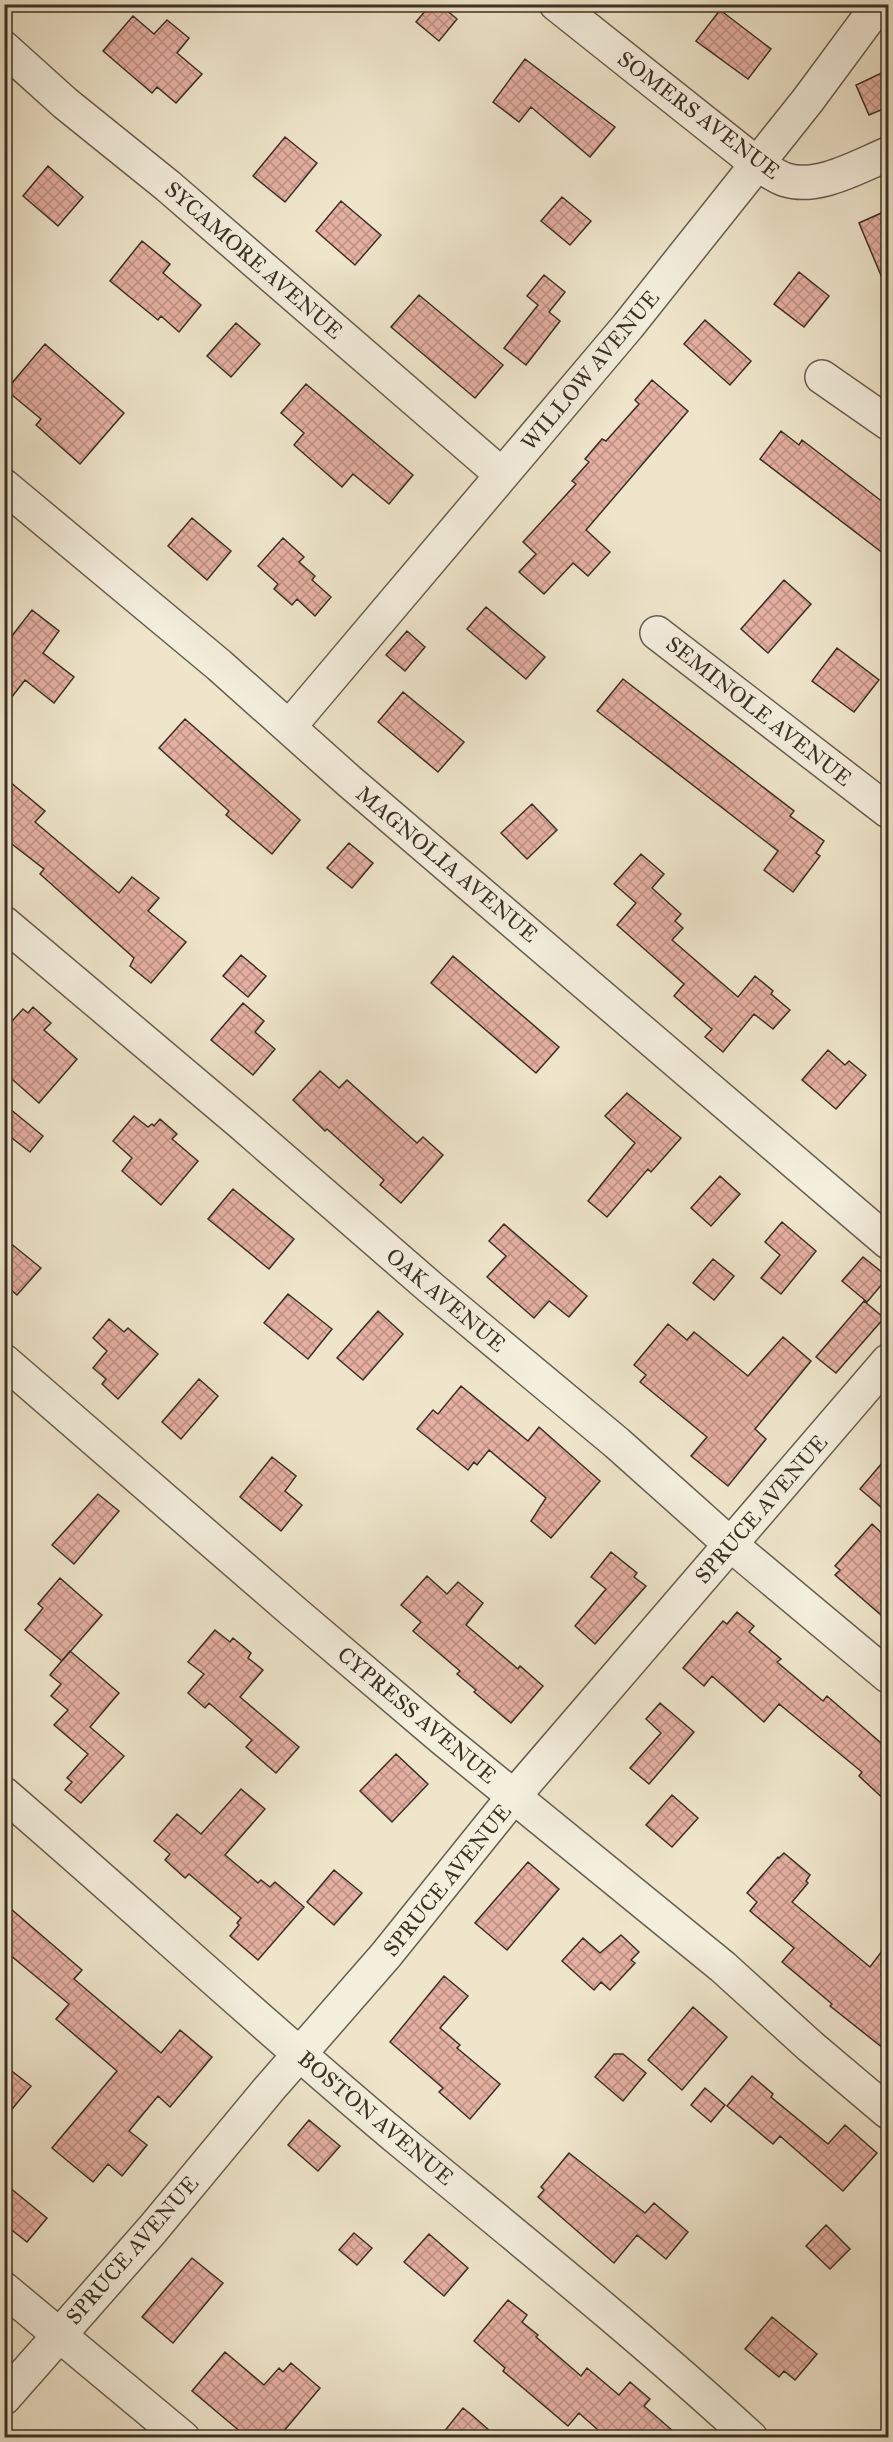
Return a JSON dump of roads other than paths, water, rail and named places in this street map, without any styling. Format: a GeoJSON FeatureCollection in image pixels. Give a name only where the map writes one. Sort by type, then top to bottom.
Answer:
{"type":"FeatureCollection","features":[{"type":"Feature","properties":{"kind":"street","name":"SOMERS AVENUE"},"geometry":{"type":"LineString","coordinates":[[556,4],[757,164],[784,180],[800,183],[828,177],[888,154]]}},
{"type":"Feature","properties":{"kind":"street","name":"WILLOW AVENUE"},"geometry":{"type":"LineString","coordinates":[[289,727],[628,326],[757,164],[879,4]]}},
{"type":"Feature","properties":{"kind":"street","name":"SYCAMORE AVENUE"},"geometry":{"type":"LineString","coordinates":[[4,48],[65,104],[168,186],[502,475]]}},
{"type":"Feature","properties":{"kind":"street"},"geometry":{"type":"LineString","coordinates":[[822,377],[888,423]]}},
{"type":"Feature","properties":{"kind":"street","name":"MAGNOLIA AVENUE"},"geometry":{"type":"LineString","coordinates":[[4,486],[289,727],[888,1242]]}},
{"type":"Feature","properties":{"kind":"street","name":"SEMINOLE AVENUE"},"geometry":{"type":"LineString","coordinates":[[657,633],[888,811]]}},
{"type":"Feature","properties":{"kind":"street","name":"OAK AVENUE"},"geometry":{"type":"LineString","coordinates":[[4,923],[241,1122],[431,1288],[617,1443],[730,1544],[888,1676]]}},
{"type":"Feature","properties":{"kind":"street","name":"CYPRESS AVENUE"},"geometry":{"type":"LineString","coordinates":[[4,1360],[295,1613],[723,1967],[810,2046],[888,2112]]}},
{"type":"Feature","properties":{"kind":"street","name":"SPRUCE AVENUE"},"geometry":{"type":"LineString","coordinates":[[4,2398],[152,2230],[386,1955],[514,1796],[888,1361]]}},
{"type":"Feature","properties":{"kind":"street","name":"BOSTON AVENUE"},"geometry":{"type":"LineString","coordinates":[[4,1794],[300,2054],[531,2246],[750,2438]]}},
{"type":"Feature","properties":{"kind":"street"},"geometry":{"type":"LineString","coordinates":[[4,2289],[183,2438]]}}]}
